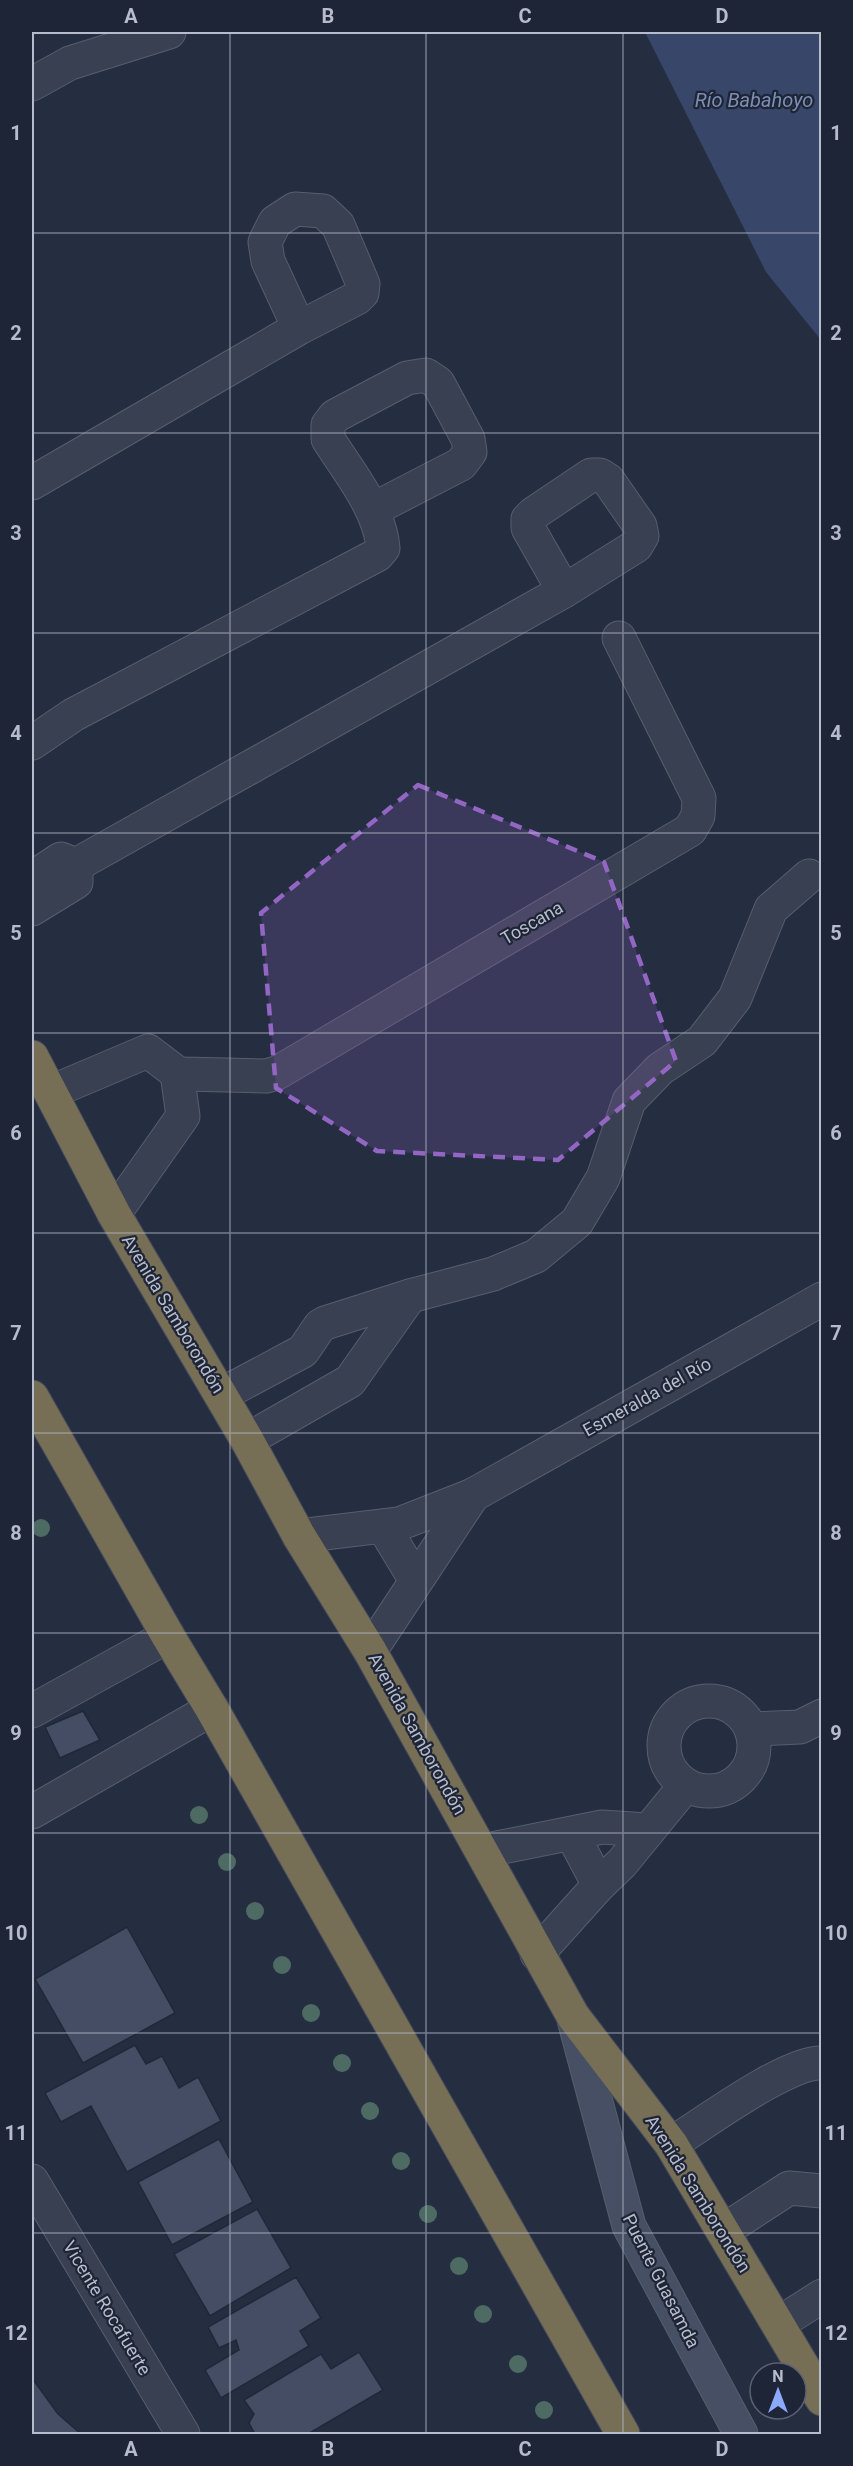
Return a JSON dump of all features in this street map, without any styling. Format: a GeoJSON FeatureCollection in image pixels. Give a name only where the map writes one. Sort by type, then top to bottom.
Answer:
{"type":"FeatureCollection","features":[{"type":"Feature","properties":{"kind":"highway","name":"Avenida Samborondón"},"geometry":{"type":"LineString","coordinates":[[32,1057],[114,1214],[247,1440],[299,1536],[370,1651],[573,2016],[671,2144],[822,2399]]}},
{"type":"Feature","properties":{"kind":"highway"},"geometry":{"type":"LineString","coordinates":[[32,1397],[624,2434]]}},
{"type":"Feature","properties":{"kind":"main road","name":"Puente Guasamda"},"geometry":{"type":"LineString","coordinates":[[573,2016],[629,2226],[741,2434]]}},
{"type":"Feature","properties":{"kind":"street"},"geometry":{"type":"LineString","coordinates":[[32,84],[70,63],[169,32]]}},
{"type":"Feature","properties":{"kind":"street"},"geometry":{"type":"LineString","coordinates":[[32,483],[299,328]]}},
{"type":"Feature","properties":{"kind":"street"},"geometry":{"type":"LineString","coordinates":[[32,743],[73,715],[377,555],[382,548],[382,539],[372,510],[328,439],[328,425],[336,416],[407,378],[426,375],[438,383],[468,439],[470,452],[460,464],[372,510]]}},
{"type":"Feature","properties":{"kind":"street"},"geometry":{"type":"LineString","coordinates":[[76,865],[564,591]]}},
{"type":"Feature","properties":{"kind":"street","name":"Toscana"},"geometry":{"type":"LineString","coordinates":[[177,1072],[266,1076],[278,1072],[690,830],[698,816],[699,798],[618,638]]}},
{"type":"Feature","properties":{"kind":"street"},"geometry":{"type":"LineString","coordinates":[[32,720],[73,715]]}},
{"type":"Feature","properties":{"kind":"street"},"geometry":{"type":"LineString","coordinates":[[32,878],[62,859],[76,865]]}},
{"type":"Feature","properties":{"kind":"street"},"geometry":{"type":"LineString","coordinates":[[32,909],[76,882],[76,865]]}},
{"type":"Feature","properties":{"kind":"street"},"geometry":{"type":"LineString","coordinates":[[221,1395],[303,1351],[320,1326],[325,1323],[410,1296],[494,1274],[536,1256],[577,1222],[603,1178],[630,1101],[660,1069],[702,1041],[735,998],[771,909],[809,876]]}},
{"type":"Feature","properties":{"kind":"street"},"geometry":{"type":"LineString","coordinates":[[51,1092],[148,1051],[177,1072],[183,1116],[114,1214]]}},
{"type":"Feature","properties":{"kind":"street"},"geometry":{"type":"LineString","coordinates":[[247,1440],[350,1381],[410,1296]]}},
{"type":"Feature","properties":{"kind":"street","name":"Esmeralda del Río"},"geometry":{"type":"LineString","coordinates":[[299,1536],[399,1524],[473,1495],[822,1299]]}},
{"type":"Feature","properties":{"kind":"street"},"geometry":{"type":"LineString","coordinates":[[298,1353],[321,1397]]}},
{"type":"Feature","properties":{"kind":"street","name":"Esmeralda del Río"},"geometry":{"type":"LineString","coordinates":[[370,1651],[473,1495]]}},
{"type":"Feature","properties":{"kind":"street"},"geometry":{"type":"LineString","coordinates":[[383,1526],[416,1579]]}},
{"type":"Feature","properties":{"kind":"street"},"geometry":{"type":"LineString","coordinates":[[32,1711],[168,1636]]}},
{"type":"Feature","properties":{"kind":"street"},"geometry":{"type":"LineString","coordinates":[[707,1699],[735,1706],[753,1729],[755,1758],[740,1782],[713,1793],[685,1786],[666,1763],[664,1734],[680,1710],[707,1699]]}},
{"type":"Feature","properties":{"kind":"street"},"geometry":{"type":"LineString","coordinates":[[32,1812],[212,1709]]}},
{"type":"Feature","properties":{"kind":"street"},"geometry":{"type":"LineString","coordinates":[[753,1729],[800,1727],[822,1716]]}},
{"type":"Feature","properties":{"kind":"street"},"geometry":{"type":"LineString","coordinates":[[537,1954],[598,1885],[622,1863],[685,1786]]}},
{"type":"Feature","properties":{"kind":"street"},"geometry":{"type":"LineString","coordinates":[[482,1851],[602,1827],[647,1830]]}},
{"type":"Feature","properties":{"kind":"street"},"geometry":{"type":"LineString","coordinates":[[572,1834],[598,1885]]}},
{"type":"Feature","properties":{"kind":"street"},"geometry":{"type":"LineString","coordinates":[[671,2144],[777,2077],[812,2063],[822,2063]]}},
{"type":"Feature","properties":{"kind":"street","name":"Vicente Rocafuerte"},"geometry":{"type":"LineString","coordinates":[[32,2181],[183,2434]]}},
{"type":"Feature","properties":{"kind":"street"},"geometry":{"type":"LineString","coordinates":[[723,2231],[789,2188],[822,2192]]}},
{"type":"Feature","properties":{"kind":"street"},"geometry":{"type":"LineString","coordinates":[[778,2324],[822,2296]]}},
{"type":"Feature","properties":{"kind":"highlighted area"},"geometry":{"type":"Polygon","coordinates":[[[418,785],[604,862],[676,1061],[558,1160],[377,1151],[276,1088],[261,913],[418,785]]]}},
{"type":"Feature","properties":{"kind":"water","name":"Río Babahoyo"},"geometry":{"type":"Polygon","coordinates":[[[645,32],[821,32],[821,340],[766,272],[645,32]]]}},
{"type":"Feature","properties":{"kind":"building"},"geometry":{"type":"Polygon","coordinates":[[[83,1711],[100,1740],[60,1758],[45,1727],[83,1711]]]}},
{"type":"Feature","properties":{"kind":"building"},"geometry":{"type":"Polygon","coordinates":[[[127,1927],[175,2013],[83,2063],[35,1979],[127,1927]]]}},
{"type":"Feature","properties":{"kind":"building"},"geometry":{"type":"Polygon","coordinates":[[[135,2045],[146,2064],[162,2056],[179,2088],[198,2077],[221,2121],[127,2172],[91,2106],[61,2122],[45,2093],[135,2045]]]}},
{"type":"Feature","properties":{"kind":"building"},"geometry":{"type":"Polygon","coordinates":[[[219,2139],[253,2202],[172,2245],[138,2182],[219,2139]]]}},
{"type":"Feature","properties":{"kind":"building"},"geometry":{"type":"Polygon","coordinates":[[[257,2209],[291,2268],[210,2316],[174,2254],[257,2209]]]}},
{"type":"Feature","properties":{"kind":"building"},"geometry":{"type":"Polygon","coordinates":[[[296,2277],[321,2318],[300,2331],[309,2346],[221,2398],[205,2370],[239,2350],[236,2340],[219,2348],[208,2327],[296,2277]]]}},
{"type":"Feature","properties":{"kind":"building"},"geometry":{"type":"Polygon","coordinates":[[[359,2352],[383,2390],[308,2434],[255,2434],[249,2423],[254,2414],[244,2400],[321,2354],[331,2369],[359,2352]]]}},
{"type":"Feature","properties":{"kind":"building"},"geometry":{"type":"Polygon","coordinates":[[[32,2378],[58,2414],[81,2434],[32,2434],[32,2378]]]}}]}
